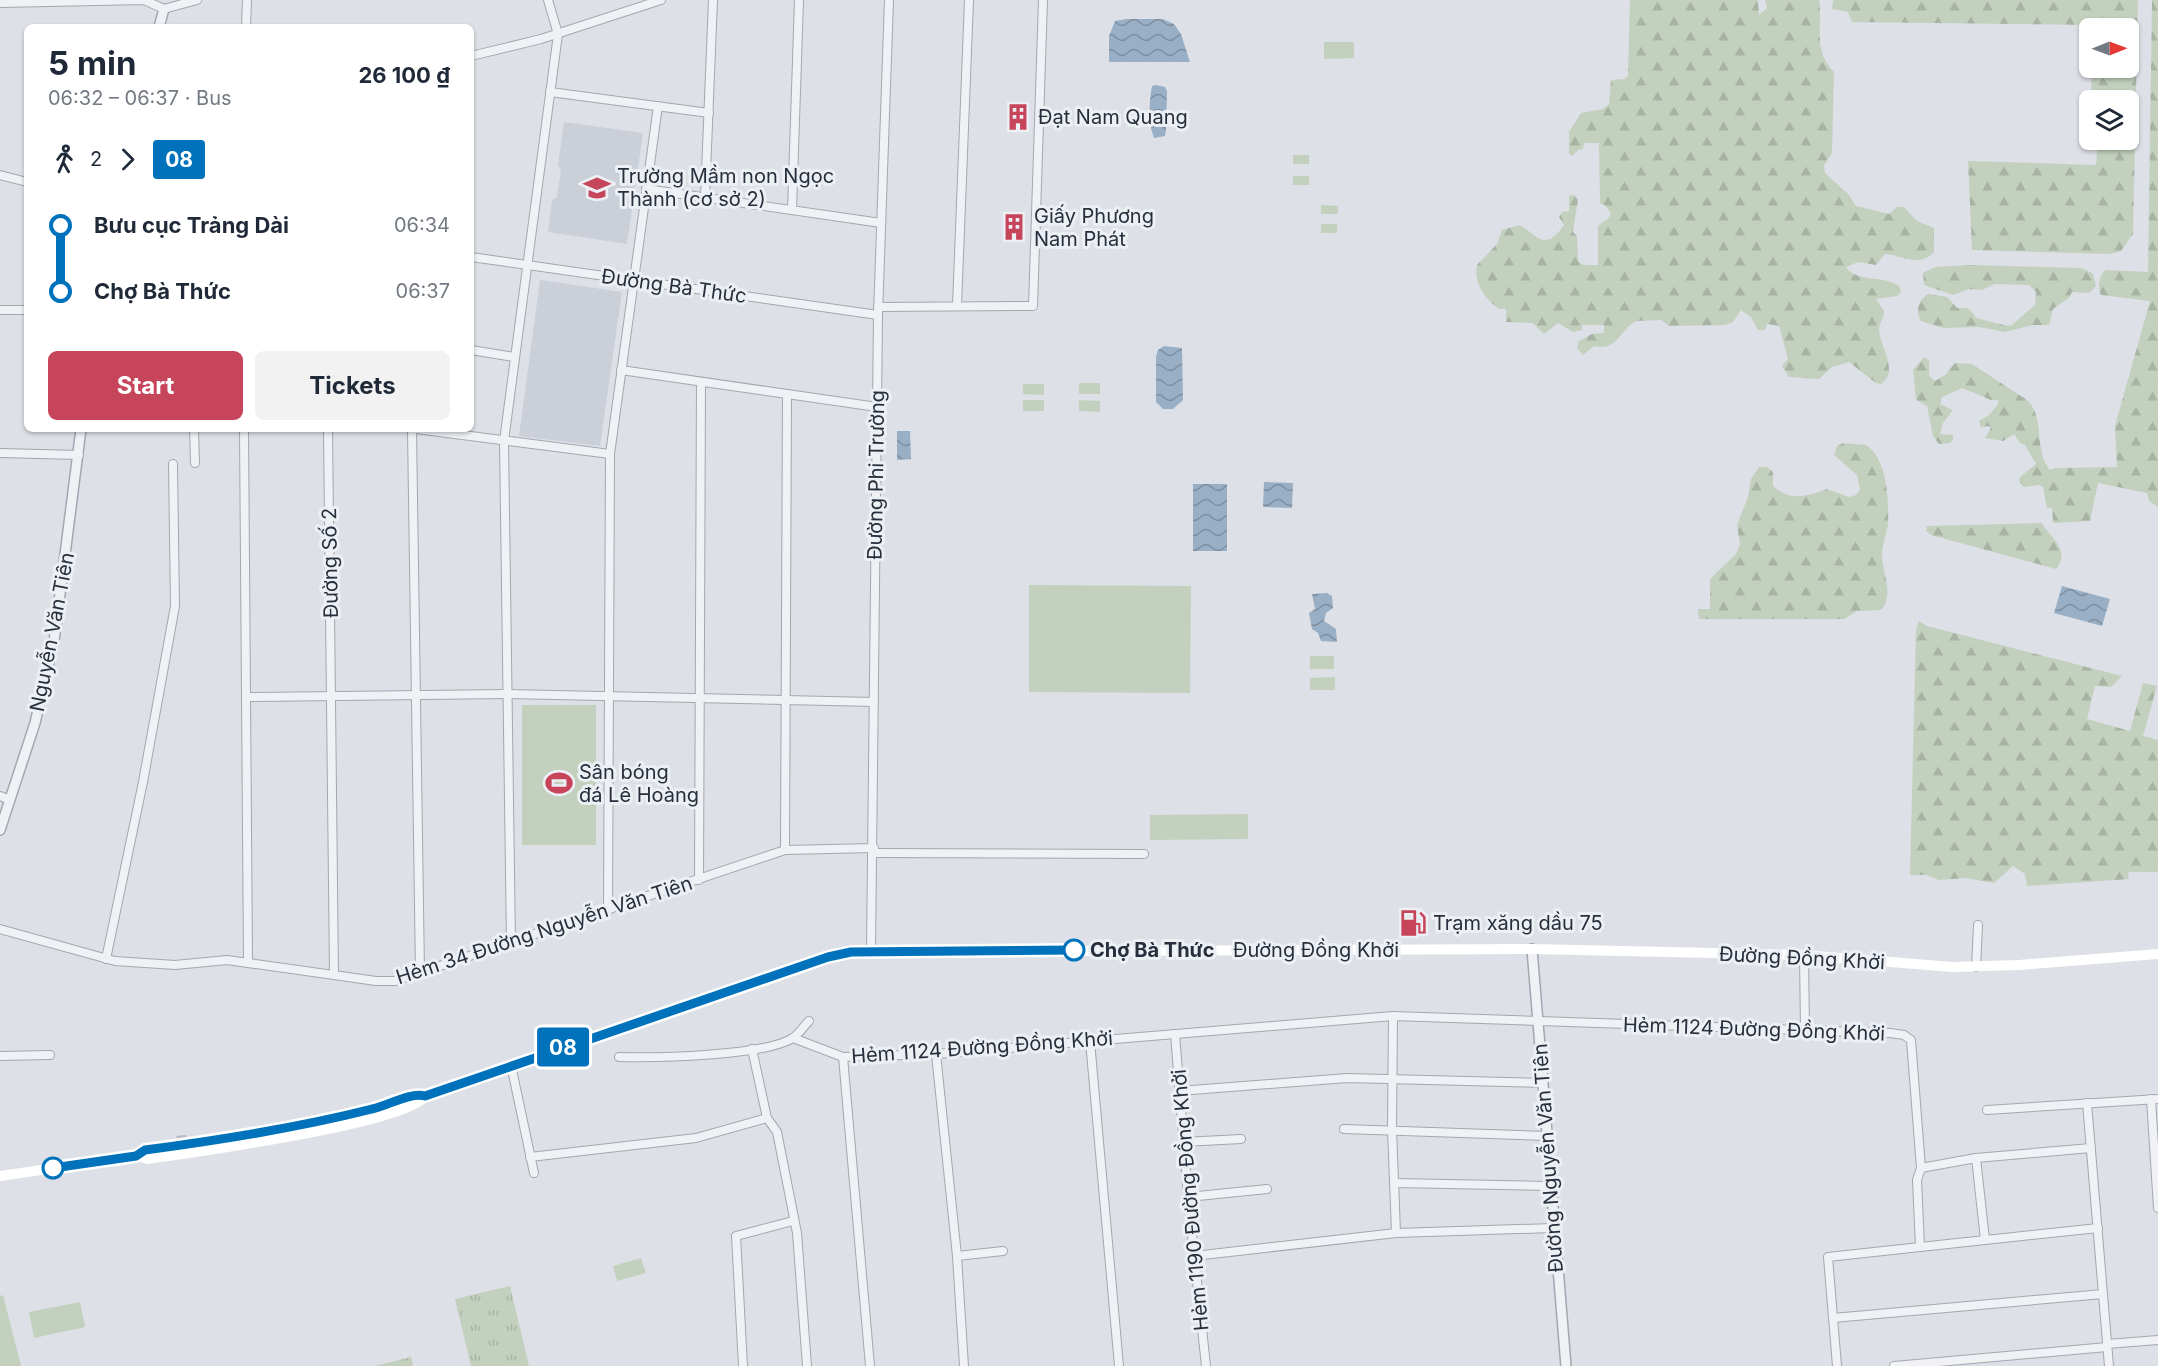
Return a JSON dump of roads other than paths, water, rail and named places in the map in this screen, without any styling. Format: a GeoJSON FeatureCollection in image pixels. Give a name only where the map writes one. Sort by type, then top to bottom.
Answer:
{"type":"FeatureCollection","features":[{"type":"Feature","properties":{"kind":"main road","name":"Đường Đồng Khởi"},"geometry":{"type":"LineString","coordinates":[[196,1141],[232,1137],[343,1116],[417,1095],[425,1096],[828,957],[871,950],[1532,949],[1804,955],[1927,967],[1976,967],[2158,954]]}},
{"type":"Feature","properties":{"kind":"main road","name":"Đường Đồng Khởi"},"geometry":{"type":"LineString","coordinates":[[0,1176],[136,1156],[148,1159],[288,1137],[376,1117],[420,1102],[425,1096]]}},
{"type":"Feature","properties":{"kind":"main road","name":"Đường Đồng Khởi"},"geometry":{"type":"LineString","coordinates":[[136,1156],[143,1150],[174,1144]]}},
{"type":"Feature","properties":{"kind":"street"},"geometry":{"type":"LineString","coordinates":[[0,3],[144,0],[164,9],[197,0]]}},
{"type":"Feature","properties":{"kind":"street"},"geometry":{"type":"LineString","coordinates":[[246,24],[247,0]]}},
{"type":"Feature","properties":{"kind":"street"},"geometry":{"type":"LineString","coordinates":[[511,944],[504,441],[558,34],[548,0]]}},
{"type":"Feature","properties":{"kind":"street"},"geometry":{"type":"LineString","coordinates":[[474,55],[558,34],[661,0]]}},
{"type":"Feature","properties":{"kind":"street"},"geometry":{"type":"LineString","coordinates":[[705,198],[713,0]]}},
{"type":"Feature","properties":{"kind":"street"},"geometry":{"type":"LineString","coordinates":[[792,210],[799,0]]}},
{"type":"Feature","properties":{"kind":"street","name":"Đường Phi Trường"},"geometry":{"type":"LineString","coordinates":[[871,950],[874,851],[878,310],[889,0]]}},
{"type":"Feature","properties":{"kind":"street"},"geometry":{"type":"LineString","coordinates":[[957,306],[969,0]]}},
{"type":"Feature","properties":{"kind":"street","name":"Đường Bà Thức"},"geometry":{"type":"LineString","coordinates":[[474,257],[878,310],[957,306],[1033,306],[1043,0]]}},
{"type":"Feature","properties":{"kind":"street"},"geometry":{"type":"LineString","coordinates":[[160,24],[164,9]]}},
{"type":"Feature","properties":{"kind":"street"},"geometry":{"type":"LineString","coordinates":[[550,92],[709,113]]}},
{"type":"Feature","properties":{"kind":"street"},"geometry":{"type":"LineString","coordinates":[[608,911],[610,454],[658,106]]}},
{"type":"Feature","properties":{"kind":"street"},"geometry":{"type":"LineString","coordinates":[[0,175],[24,181]]}},
{"type":"Feature","properties":{"kind":"street"},"geometry":{"type":"LineString","coordinates":[[646,189],[881,223]]}},
{"type":"Feature","properties":{"kind":"street"},"geometry":{"type":"LineString","coordinates":[[0,310],[24,310]]}},
{"type":"Feature","properties":{"kind":"street"},"geometry":{"type":"LineString","coordinates":[[474,351],[514,357]]}},
{"type":"Feature","properties":{"kind":"street"},"geometry":{"type":"LineString","coordinates":[[621,370],[877,407]]}},
{"type":"Feature","properties":{"kind":"street"},"geometry":{"type":"LineString","coordinates":[[699,879],[701,382]]}},
{"type":"Feature","properties":{"kind":"street"},"geometry":{"type":"LineString","coordinates":[[785,850],[787,394]]}},
{"type":"Feature","properties":{"kind":"street","name":"Nguyễn Văn Tiên"},"geometry":{"type":"LineString","coordinates":[[0,830],[35,723],[53,649],[81,432]]}},
{"type":"Feature","properties":{"kind":"street"},"geometry":{"type":"LineString","coordinates":[[194,432],[195,463]]}},
{"type":"Feature","properties":{"kind":"street"},"geometry":{"type":"LineString","coordinates":[[244,432],[248,962]]}},
{"type":"Feature","properties":{"kind":"street","name":"Đường Số 2"},"geometry":{"type":"LineString","coordinates":[[328,432],[334,975]]}},
{"type":"Feature","properties":{"kind":"street"},"geometry":{"type":"LineString","coordinates":[[414,432],[420,974]]}},
{"type":"Feature","properties":{"kind":"street"},"geometry":{"type":"LineString","coordinates":[[436,432],[610,454]]}},
{"type":"Feature","properties":{"kind":"street"},"geometry":{"type":"LineString","coordinates":[[0,453],[78,455]]}},
{"type":"Feature","properties":{"kind":"street"},"geometry":{"type":"LineString","coordinates":[[106,959],[143,782],[175,606],[173,464]]}},
{"type":"Feature","properties":{"kind":"street"},"geometry":{"type":"LineString","coordinates":[[246,697],[507,694],[874,702]]}},
{"type":"Feature","properties":{"kind":"street"},"geometry":{"type":"LineString","coordinates":[[0,796],[10,800]]}},
{"type":"Feature","properties":{"kind":"street","name":"Hẻm 34 Đường Nguyễn Văn Tiên"},"geometry":{"type":"LineString","coordinates":[[0,929],[106,959],[161,965],[216,959],[389,982],[511,944],[785,850],[1144,854]]}},
{"type":"Feature","properties":{"kind":"street"},"geometry":{"type":"LineString","coordinates":[[1976,967],[1978,925]]}},
{"type":"Feature","properties":{"kind":"street","name":"Đường Nguyễn Văn Tiên"},"geometry":{"type":"LineString","coordinates":[[1532,949],[1566,1366]]}},
{"type":"Feature","properties":{"kind":"street"},"geometry":{"type":"LineString","coordinates":[[1804,955],[1805,1029]]}},
{"type":"Feature","properties":{"kind":"street"},"geometry":{"type":"LineString","coordinates":[[1393,1016],[1392,1129],[1396,1233]]}},
{"type":"Feature","properties":{"kind":"street","name":"Hẻm 1124 Đường Đồng Khởi"},"geometry":{"type":"LineString","coordinates":[[793,1038],[843,1057],[936,1054],[1296,1022],[1393,1016],[1890,1033],[1904,1035],[1911,1040],[1921,1168]]}},
{"type":"Feature","properties":{"kind":"street"},"geometry":{"type":"LineString","coordinates":[[619,1057],[667,1056],[752,1049],[793,1038],[809,1021]]}},
{"type":"Feature","properties":{"kind":"street","name":"Hẻm 1190 Đường Đồng Khởi"},"geometry":{"type":"LineString","coordinates":[[1175,1034],[1182,1142],[1206,1366]]}},
{"type":"Feature","properties":{"kind":"street"},"geometry":{"type":"LineString","coordinates":[[1090,1041],[1119,1366]]}},
{"type":"Feature","properties":{"kind":"street"},"geometry":{"type":"LineString","coordinates":[[752,1049],[767,1118],[777,1132],[802,1272],[807,1366]]}},
{"type":"Feature","properties":{"kind":"street"},"geometry":{"type":"LineString","coordinates":[[936,1054],[957,1256],[964,1366]]}},
{"type":"Feature","properties":{"kind":"street"},"geometry":{"type":"LineString","coordinates":[[0,1056],[50,1055]]}},
{"type":"Feature","properties":{"kind":"street"},"geometry":{"type":"LineString","coordinates":[[843,1057],[870,1366]]}},
{"type":"Feature","properties":{"kind":"street"},"geometry":{"type":"LineString","coordinates":[[511,1065],[534,1173]]}},
{"type":"Feature","properties":{"kind":"street"},"geometry":{"type":"LineString","coordinates":[[1179,1091],[1293,1080],[1393,1078],[1542,1083]]}},
{"type":"Feature","properties":{"kind":"street"},"geometry":{"type":"LineString","coordinates":[[1987,1110],[2155,1099],[2158,1208]]}},
{"type":"Feature","properties":{"kind":"street"},"geometry":{"type":"LineString","coordinates":[[2087,1103],[2109,1366]]}},
{"type":"Feature","properties":{"kind":"street"},"geometry":{"type":"LineString","coordinates":[[530,1157],[696,1138],[767,1118]]}},
{"type":"Feature","properties":{"kind":"street"},"geometry":{"type":"LineString","coordinates":[[1344,1129],[1546,1136]]}},
{"type":"Feature","properties":{"kind":"street"},"geometry":{"type":"LineString","coordinates":[[1182,1142],[1240,1139]]}},
{"type":"Feature","properties":{"kind":"street"},"geometry":{"type":"LineString","coordinates":[[1920,1248],[1917,1180],[1921,1168],[1976,1158],[2091,1148]]}},
{"type":"Feature","properties":{"kind":"street"},"geometry":{"type":"LineString","coordinates":[[1976,1158],[1985,1240]]}},
{"type":"Feature","properties":{"kind":"street"},"geometry":{"type":"LineString","coordinates":[[1394,1183],[1550,1186]]}},
{"type":"Feature","properties":{"kind":"street"},"geometry":{"type":"LineString","coordinates":[[1188,1197],[1267,1189]]}},
{"type":"Feature","properties":{"kind":"street"},"geometry":{"type":"LineString","coordinates":[[743,1366],[736,1236],[793,1221]]}},
{"type":"Feature","properties":{"kind":"street"},"geometry":{"type":"LineString","coordinates":[[1194,1256],[1396,1233],[1553,1228]]}},
{"type":"Feature","properties":{"kind":"street"},"geometry":{"type":"LineString","coordinates":[[1837,1366],[1828,1257],[2098,1228]]}},
{"type":"Feature","properties":{"kind":"street"},"geometry":{"type":"LineString","coordinates":[[957,1256],[1003,1251]]}},
{"type":"Feature","properties":{"kind":"street"},"geometry":{"type":"LineString","coordinates":[[1833,1318],[2103,1294]]}},
{"type":"Feature","properties":{"kind":"street"},"geometry":{"type":"LineString","coordinates":[[1894,1366],[2158,1340]]}},
{"type":"Feature","properties":{"kind":"water"},"geometry":{"type":"Polygon","coordinates":[[[1163,19],[1174,24],[1181,34],[1190,62],[1109,62],[1109,36],[1115,21],[1163,19]]]}},
{"type":"Feature","properties":{"kind":"water"},"geometry":{"type":"Polygon","coordinates":[[[1152,86],[1165,87],[1167,91],[1166,130],[1165,136],[1154,138],[1150,106],[1152,86]]]}},
{"type":"Feature","properties":{"kind":"water"},"geometry":{"type":"Polygon","coordinates":[[[1164,346],[1182,348],[1183,400],[1173,409],[1163,409],[1156,402],[1156,357],[1158,350],[1164,346]]]}},
{"type":"Feature","properties":{"kind":"water"},"geometry":{"type":"Polygon","coordinates":[[[897,431],[910,431],[911,459],[897,460],[897,431]]]}},
{"type":"Feature","properties":{"kind":"water"},"geometry":{"type":"Polygon","coordinates":[[[1264,482],[1293,483],[1292,508],[1263,507],[1264,482]]]}},
{"type":"Feature","properties":{"kind":"water"},"geometry":{"type":"Polygon","coordinates":[[[1193,484],[1227,484],[1227,551],[1193,551],[1193,484]]]}},
{"type":"Feature","properties":{"kind":"water"},"geometry":{"type":"Polygon","coordinates":[[[2062,586],[2110,599],[2102,626],[2054,613],[2062,586]]]}},
{"type":"Feature","properties":{"kind":"water"},"geometry":{"type":"Polygon","coordinates":[[[1327,593],[1332,596],[1333,608],[1326,613],[1324,621],[1336,629],[1337,642],[1321,641],[1318,633],[1312,629],[1309,613],[1315,609],[1312,594],[1327,593]]]}},
{"type":"Feature","properties":{"kind":"tunnel"},"geometry":{"type":"LineString","coordinates":[[177,1141],[192,1139]]}},
{"type":"Feature","properties":{"kind":"place","name":"Đạt Nam Quang"},"geometry":{"type":"Point","coordinates":[1018,117]}},
{"type":"Feature","properties":{"kind":"place","name":"Trường Mầm non Ngọc Thành (cơ sở 2)"},"geometry":{"type":"Point","coordinates":[597,188]}},
{"type":"Feature","properties":{"kind":"place","name":"Giấy Phương Nam Phát"},"geometry":{"type":"Point","coordinates":[1014,227]}},
{"type":"Feature","properties":{"kind":"place","name":"Sân bóng đá Lê Hoàng"},"geometry":{"type":"Point","coordinates":[559,783]}},
{"type":"Feature","properties":{"kind":"place","name":"Trạm xăng dầu 75"},"geometry":{"type":"Point","coordinates":[1413,923]}},
{"type":"Feature","properties":{"kind":"place","name":"Chợ Bà Thức"},"geometry":{"type":"Point","coordinates":[1074,950]}}]}
